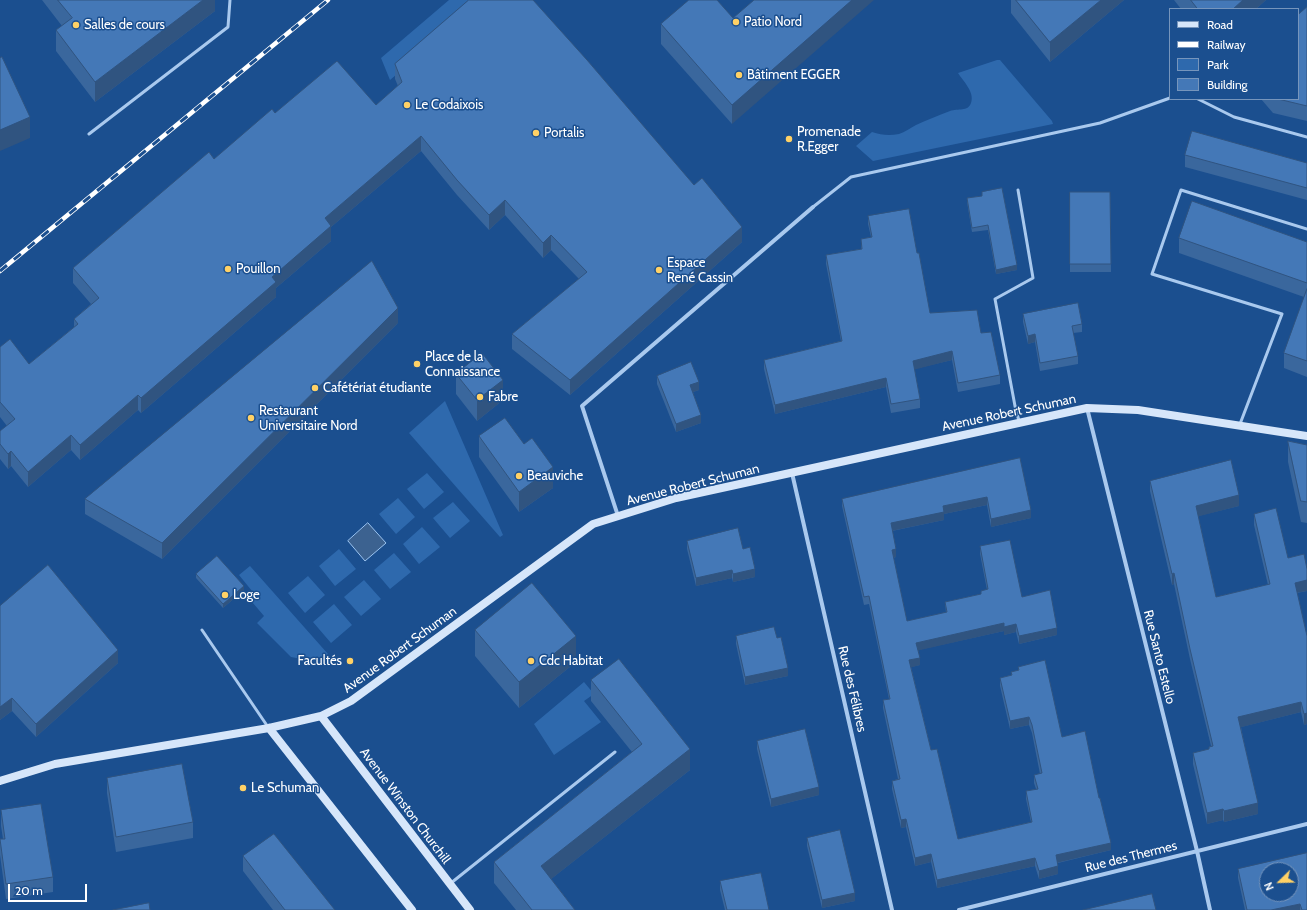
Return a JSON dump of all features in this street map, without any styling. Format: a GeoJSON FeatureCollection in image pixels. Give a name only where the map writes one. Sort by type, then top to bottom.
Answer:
{"type":"FeatureCollection","features":[{"type":"Feature","properties":{"kind":"street"},"geometry":{"type":"LineString","coordinates":[[618,516],[582,406],[813,207]]}},
{"type":"Feature","properties":{"kind":"street","name":"Avenue Robert Schuman"},"geometry":{"type":"LineString","coordinates":[[0,781],[55,764],[269,728],[321,716],[351,701],[593,524],[676,498],[1087,408],[1138,410],[1307,436]]}},
{"type":"Feature","properties":{"kind":"street","name":"Rue Santo Estello"},"geometry":{"type":"LineString","coordinates":[[1087,408],[1197,851],[1210,910]]}},
{"type":"Feature","properties":{"kind":"street","name":"Rue des Félibres"},"geometry":{"type":"LineString","coordinates":[[792,473],[892,910]]}},
{"type":"Feature","properties":{"kind":"street","name":"Avenue Winston Churchill"},"geometry":{"type":"LineString","coordinates":[[321,716],[470,910]]}},
{"type":"Feature","properties":{"kind":"street"},"geometry":{"type":"LineString","coordinates":[[269,728],[412,910]]}},
{"type":"Feature","properties":{"kind":"street","name":"Rue des Thermes"},"geometry":{"type":"LineString","coordinates":[[959,910],[1307,824]]}},
{"type":"Feature","properties":{"kind":"lane"},"geometry":{"type":"LineString","coordinates":[[89,134],[228,27],[230,0]]}},
{"type":"Feature","properties":{"kind":"lane"},"geometry":{"type":"LineString","coordinates":[[813,207],[851,177],[1100,123],[1169,98]]}},
{"type":"Feature","properties":{"kind":"lane"},"geometry":{"type":"LineString","coordinates":[[1200,100],[1234,117],[1307,137]]}},
{"type":"Feature","properties":{"kind":"lane"},"geometry":{"type":"LineString","coordinates":[[1018,190],[1033,278],[995,299],[1015,406],[1020,423]]}},
{"type":"Feature","properties":{"kind":"lane"},"geometry":{"type":"LineString","coordinates":[[1240,426],[1282,314],[1152,274],[1182,190],[1307,229]]}},
{"type":"Feature","properties":{"kind":"lane"},"geometry":{"type":"LineString","coordinates":[[202,630],[269,728]]}},
{"type":"Feature","properties":{"kind":"lane"},"geometry":{"type":"LineString","coordinates":[[450,884],[615,752]]}},
{"type":"Feature","properties":{"kind":"green space"},"geometry":{"type":"Polygon","coordinates":[[[449,0],[470,0],[436,41],[390,80],[381,58],[449,0]]]}},
{"type":"Feature","properties":{"kind":"green space"},"geometry":{"type":"Polygon","coordinates":[[[1000,60],[1053,124],[873,161],[856,146],[872,132],[885,135],[899,134],[942,114],[953,110],[968,108],[972,99],[970,91],[958,73],[1000,60]]]}},
{"type":"Feature","properties":{"kind":"green space"},"geometry":{"type":"Polygon","coordinates":[[[445,401],[503,535],[500,537],[409,433],[445,401]]]}},
{"type":"Feature","properties":{"kind":"green space"},"geometry":{"type":"Polygon","coordinates":[[[427,473],[444,492],[424,509],[407,489],[427,473]]]}},
{"type":"Feature","properties":{"kind":"green space"},"geometry":{"type":"Polygon","coordinates":[[[398,498],[415,517],[396,534],[379,514],[398,498]]]}},
{"type":"Feature","properties":{"kind":"green space"},"geometry":{"type":"Polygon","coordinates":[[[453,502],[470,521],[450,538],[433,518],[453,502]]]}},
{"type":"Feature","properties":{"kind":"green space"},"geometry":{"type":"Polygon","coordinates":[[[422,527],[440,547],[419,564],[403,544],[422,527]]]}},
{"type":"Feature","properties":{"kind":"green space"},"geometry":{"type":"Polygon","coordinates":[[[339,549],[356,569],[335,586],[319,566],[339,549]]]}},
{"type":"Feature","properties":{"kind":"green space"},"geometry":{"type":"Polygon","coordinates":[[[394,553],[411,572],[390,589],[374,570],[394,553]]]}},
{"type":"Feature","properties":{"kind":"green space"},"geometry":{"type":"Polygon","coordinates":[[[250,566],[328,654],[318,662],[291,657],[257,623],[264,616],[247,596],[252,591],[239,575],[250,566]]]}},
{"type":"Feature","properties":{"kind":"green space"},"geometry":{"type":"Polygon","coordinates":[[[308,576],[325,595],[305,613],[288,593],[308,576]]]}},
{"type":"Feature","properties":{"kind":"green space"},"geometry":{"type":"Polygon","coordinates":[[[364,580],[381,599],[361,616],[344,597],[364,580]]]}},
{"type":"Feature","properties":{"kind":"green space"},"geometry":{"type":"Polygon","coordinates":[[[334,604],[352,625],[331,643],[313,622],[334,604]]]}},
{"type":"Feature","properties":{"kind":"green space"},"geometry":{"type":"Polygon","coordinates":[[[584,682],[594,694],[584,701],[601,722],[554,755],[534,724],[584,682]]]}},
{"type":"Feature","properties":{"kind":"shaded area"},"geometry":{"type":"Polygon","coordinates":[[[368,523],[386,543],[365,561],[348,541],[368,523]]]}},
{"type":"Feature","properties":{"kind":"building"},"geometry":{"type":"Polygon","coordinates":[[[58,0],[203,0],[95,82],[56,30],[72,18],[58,0]]]}},
{"type":"Feature","properties":{"kind":"building"},"geometry":{"type":"Polygon","coordinates":[[[469,0],[533,0],[587,60],[694,185],[702,178],[742,227],[570,380],[512,334],[587,272],[551,235],[543,243],[505,200],[489,215],[457,180],[421,136],[325,218],[331,226],[272,277],[276,282],[141,398],[138,395],[80,445],[71,435],[28,472],[11,451],[8,454],[0,444],[0,431],[15,419],[0,402],[0,347],[10,339],[29,364],[78,324],[74,319],[99,298],[73,268],[209,152],[214,159],[272,109],[275,113],[337,61],[376,105],[402,82],[395,64],[469,0]]]}},
{"type":"Feature","properties":{"kind":"building","name":"Bâtiment EGGER"},"geometry":{"type":"Polygon","coordinates":[[[689,0],[717,0],[733,18],[754,0],[852,0],[732,105],[661,24],[689,0]]]}},
{"type":"Feature","properties":{"kind":"building"},"geometry":{"type":"Polygon","coordinates":[[[1016,0],[1101,0],[1050,42],[1016,0]]]}},
{"type":"Feature","properties":{"kind":"building"},"geometry":{"type":"Polygon","coordinates":[[[1191,0],[1243,0],[1234,8],[1197,8],[1191,0]]]}},
{"type":"Feature","properties":{"kind":"building"},"geometry":{"type":"Polygon","coordinates":[[[1307,7],[1307,106],[1282,100],[1299,100],[1299,14],[1307,7]]]}},
{"type":"Feature","properties":{"kind":"building"},"geometry":{"type":"Polygon","coordinates":[[[2,57],[30,117],[0,130],[0,58],[2,57]]]}},
{"type":"Feature","properties":{"kind":"building"},"geometry":{"type":"Polygon","coordinates":[[[1192,131],[1307,163],[1307,188],[1185,155],[1192,131]]]}},
{"type":"Feature","properties":{"kind":"building"},"geometry":{"type":"Polygon","coordinates":[[[1002,188],[1017,265],[996,270],[988,225],[972,228],[967,198],[982,196],[982,192],[1002,188]]]}},
{"type":"Feature","properties":{"kind":"building"},"geometry":{"type":"Polygon","coordinates":[[[1070,192],[1110,192],[1111,264],[1070,264],[1070,192]]]}},
{"type":"Feature","properties":{"kind":"building"},"geometry":{"type":"Polygon","coordinates":[[[1192,201],[1307,242],[1307,283],[1179,238],[1192,201]]]}},
{"type":"Feature","properties":{"kind":"building"},"geometry":{"type":"Polygon","coordinates":[[[909,209],[930,313],[977,310],[981,333],[991,332],[1000,375],[958,383],[952,351],[913,361],[920,399],[891,404],[886,378],[775,405],[764,360],[842,341],[826,255],[862,249],[861,239],[872,237],[868,216],[909,209]]]}},
{"type":"Feature","properties":{"kind":"building","name":"Restaurant Universitaire Nord"},"geometry":{"type":"Polygon","coordinates":[[[372,261],[398,308],[162,543],[85,499],[372,261]]]}},
{"type":"Feature","properties":{"kind":"building"},"geometry":{"type":"Polygon","coordinates":[[[1307,289],[1307,361],[1284,353],[1307,289]]]}},
{"type":"Feature","properties":{"kind":"building"},"geometry":{"type":"Polygon","coordinates":[[[1078,303],[1082,324],[1072,326],[1078,356],[1040,363],[1035,334],[1028,336],[1023,314],[1078,303]]]}},
{"type":"Feature","properties":{"kind":"building"},"geometry":{"type":"Polygon","coordinates":[[[482,353],[503,380],[477,400],[456,374],[482,353]]]}},
{"type":"Feature","properties":{"kind":"building"},"geometry":{"type":"Polygon","coordinates":[[[691,362],[699,382],[690,385],[701,415],[676,424],[657,376],[691,362]]]}},
{"type":"Feature","properties":{"kind":"building"},"geometry":{"type":"Polygon","coordinates":[[[505,418],[524,444],[532,438],[553,467],[519,492],[479,436],[505,418]]]}},
{"type":"Feature","properties":{"kind":"building"},"geometry":{"type":"Polygon","coordinates":[[[1288,441],[1307,445],[1307,502],[1301,501],[1288,441]]]}},
{"type":"Feature","properties":{"kind":"building"},"geometry":{"type":"Polygon","coordinates":[[[1020,458],[1031,510],[991,519],[987,497],[943,506],[944,512],[891,523],[896,549],[892,550],[907,621],[947,612],[945,602],[981,594],[981,591],[988,589],[980,546],[1010,540],[1022,597],[1050,590],[1057,628],[1019,636],[1016,624],[1004,627],[1004,623],[916,643],[920,658],[909,660],[931,750],[937,749],[958,839],[1032,822],[1026,791],[1038,789],[1034,775],[1042,773],[1032,725],[1029,717],[1010,721],[1000,678],[1012,675],[1011,672],[1019,670],[1018,667],[1045,660],[1062,737],[1085,731],[1099,798],[1111,843],[1056,855],[1058,866],[1039,871],[1035,858],[937,880],[931,854],[915,858],[906,819],[901,820],[892,781],[900,779],[883,700],[890,699],[869,596],[864,597],[842,499],[1020,458]]]}},
{"type":"Feature","properties":{"kind":"building"},"geometry":{"type":"Polygon","coordinates":[[[1231,460],[1239,495],[1196,506],[1216,597],[1270,584],[1254,514],[1276,508],[1288,558],[1304,554],[1307,569],[1307,580],[1295,583],[1307,636],[1307,713],[1304,714],[1301,702],[1238,717],[1258,803],[1224,811],[1223,809],[1207,813],[1193,753],[1209,749],[1209,747],[1213,746],[1174,573],[1172,574],[1150,481],[1231,460]]]}},
{"type":"Feature","properties":{"kind":"building"},"geometry":{"type":"Polygon","coordinates":[[[738,528],[743,549],[750,547],[755,569],[733,574],[732,570],[696,578],[687,541],[738,528]]]}},
{"type":"Feature","properties":{"kind":"building"},"geometry":{"type":"Polygon","coordinates":[[[217,556],[244,586],[223,604],[196,574],[217,556]]]}},
{"type":"Feature","properties":{"kind":"building"},"geometry":{"type":"Polygon","coordinates":[[[48,565],[118,650],[36,724],[12,698],[0,707],[0,606],[48,565]]]}},
{"type":"Feature","properties":{"kind":"building"},"geometry":{"type":"Polygon","coordinates":[[[532,583],[576,636],[519,682],[475,630],[532,583]]]}},
{"type":"Feature","properties":{"kind":"building"},"geometry":{"type":"Polygon","coordinates":[[[774,627],[777,638],[781,637],[788,668],[745,677],[736,636],[774,627]]]}},
{"type":"Feature","properties":{"kind":"building"},"geometry":{"type":"Polygon","coordinates":[[[619,659],[690,749],[541,866],[575,910],[532,910],[494,862],[642,744],[591,680],[619,659]]]}},
{"type":"Feature","properties":{"kind":"building"},"geometry":{"type":"Polygon","coordinates":[[[805,729],[819,787],[771,799],[757,741],[805,729]]]}},
{"type":"Feature","properties":{"kind":"building"},"geometry":{"type":"Polygon","coordinates":[[[182,764],[193,822],[116,837],[107,778],[182,764]]]}},
{"type":"Feature","properties":{"kind":"building"},"geometry":{"type":"Polygon","coordinates":[[[41,804],[53,877],[6,884],[0,839],[5,839],[1,810],[41,804]]]}},
{"type":"Feature","properties":{"kind":"building"},"geometry":{"type":"Polygon","coordinates":[[[840,830],[855,893],[822,900],[807,838],[840,830]]]}},
{"type":"Feature","properties":{"kind":"building"},"geometry":{"type":"Polygon","coordinates":[[[274,834],[335,910],[285,910],[243,856],[274,834]]]}},
{"type":"Feature","properties":{"kind":"building"},"geometry":{"type":"Polygon","coordinates":[[[1307,853],[1307,910],[1302,910],[1300,904],[1271,910],[1247,910],[1238,869],[1259,864],[1259,902],[1299,902],[1299,862],[1268,862],[1307,853]]]}},
{"type":"Feature","properties":{"kind":"building"},"geometry":{"type":"Polygon","coordinates":[[[761,873],[769,910],[727,910],[720,881],[761,873]]]}},
{"type":"Feature","properties":{"kind":"building"},"geometry":{"type":"Polygon","coordinates":[[[1152,894],[1156,910],[1083,910],[1152,894]]]}},
{"type":"Feature","properties":{"kind":"building"},"geometry":{"type":"Polygon","coordinates":[[[149,903],[150,910],[113,910],[149,903]]]}},
{"type":"Feature","properties":{"kind":"railway"},"geometry":{"type":"LineString","coordinates":[[0,271],[328,0]]}},
{"type":"Feature","properties":{"kind":"place","name":"Patio Nord"},"geometry":{"type":"Point","coordinates":[736,22]}},
{"type":"Feature","properties":{"kind":"place","name":"Salles de cours"},"geometry":{"type":"Point","coordinates":[76,25]}},
{"type":"Feature","properties":{"kind":"place","name":"Bâtiment EGGER"},"geometry":{"type":"Point","coordinates":[739,75]}},
{"type":"Feature","properties":{"kind":"place","name":"Le Codaixois"},"geometry":{"type":"Point","coordinates":[407,105]}},
{"type":"Feature","properties":{"kind":"place","name":"Portalis"},"geometry":{"type":"Point","coordinates":[536,133]}},
{"type":"Feature","properties":{"kind":"place","name":"Promenade R.Egger"},"geometry":{"type":"Point","coordinates":[789,139]}},
{"type":"Feature","properties":{"kind":"place","name":"Pouillon"},"geometry":{"type":"Point","coordinates":[228,269]}},
{"type":"Feature","properties":{"kind":"place","name":"Espace René Cassin"},"geometry":{"type":"Point","coordinates":[659,270]}},
{"type":"Feature","properties":{"kind":"place","name":"Place de la Connaissance"},"geometry":{"type":"Point","coordinates":[417,364]}},
{"type":"Feature","properties":{"kind":"place","name":"Cafétériat étudiante"},"geometry":{"type":"Point","coordinates":[315,388]}},
{"type":"Feature","properties":{"kind":"place","name":"Fabre"},"geometry":{"type":"Point","coordinates":[480,397]}},
{"type":"Feature","properties":{"kind":"place","name":"Restaurant Universitaire Nord"},"geometry":{"type":"Point","coordinates":[251,418]}},
{"type":"Feature","properties":{"kind":"place","name":"Beauviche"},"geometry":{"type":"Point","coordinates":[519,476]}},
{"type":"Feature","properties":{"kind":"place","name":"Loge"},"geometry":{"type":"Point","coordinates":[225,595]}},
{"type":"Feature","properties":{"kind":"place","name":"Facultés"},"geometry":{"type":"Point","coordinates":[350,661]}},
{"type":"Feature","properties":{"kind":"place","name":"Cdc Habitat"},"geometry":{"type":"Point","coordinates":[531,661]}},
{"type":"Feature","properties":{"kind":"place","name":"Le Schuman"},"geometry":{"type":"Point","coordinates":[243,788]}}]}
